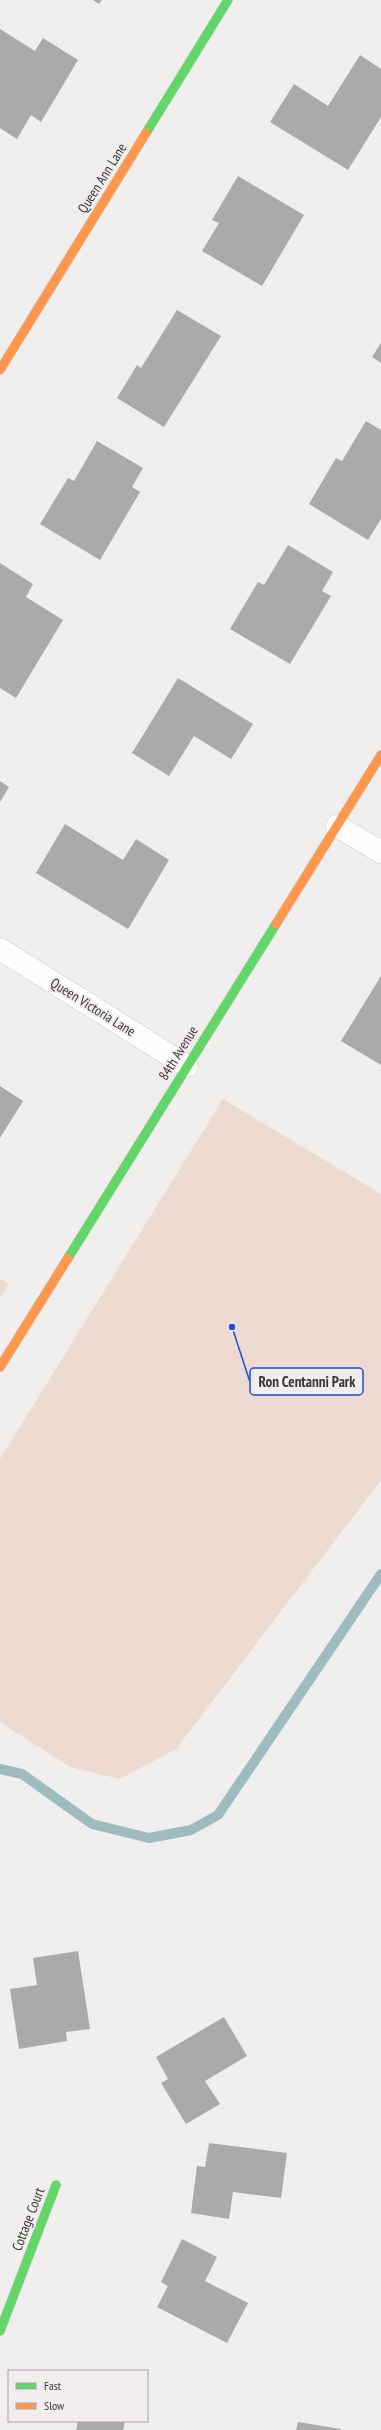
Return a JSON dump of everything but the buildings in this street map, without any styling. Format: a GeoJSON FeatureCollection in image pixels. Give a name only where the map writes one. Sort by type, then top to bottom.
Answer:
{"type":"FeatureCollection","features":[{"type":"Feature","properties":{"kind":"street","name":"Queen Ann Lane"},"geometry":{"type":"LineString","coordinates":[[0,370],[228,0]]}},
{"type":"Feature","properties":{"kind":"street","name":"84th Avenue"},"geometry":{"type":"LineString","coordinates":[[0,1367],[381,755]]}},
{"type":"Feature","properties":{"kind":"street"},"geometry":{"type":"LineString","coordinates":[[337,826],[381,852]]}},
{"type":"Feature","properties":{"kind":"street","name":"Queen Victoria Lane"},"geometry":{"type":"LineString","coordinates":[[0,949],[187,1066]]}},
{"type":"Feature","properties":{"kind":"street","name":"Cottage Court"},"geometry":{"type":"LineString","coordinates":[[0,2331],[56,2185]]}},
{"type":"Feature","properties":{"kind":"shaded area"},"geometry":{"type":"Polygon","coordinates":[[[223,1099],[381,1194],[381,1480],[176,1749],[120,1779],[70,1767],[0,1722],[0,1459],[223,1099]]]}},
{"type":"Feature","properties":{"kind":"shaded area"},"geometry":{"type":"Polygon","coordinates":[[[0,1279],[9,1284],[0,1298],[0,1279]]]}},
{"type":"Feature","properties":{"kind":"waterway"},"geometry":{"type":"LineString","coordinates":[[0,1769],[22,1774],[92,1824],[149,1838],[191,1830],[218,1815],[381,1574]]}},
{"type":"Feature","properties":{"kind":"traffic: fast"},"geometry":{"type":"LineString","coordinates":[[146,133],[228,0]]}},
{"type":"Feature","properties":{"kind":"traffic: fast"},"geometry":{"type":"LineString","coordinates":[[68,1258],[276,924]]}},
{"type":"Feature","properties":{"kind":"traffic: fast"},"geometry":{"type":"LineString","coordinates":[[0,2331],[56,2185]]}},
{"type":"Feature","properties":{"kind":"traffic: slow"},"geometry":{"type":"LineString","coordinates":[[0,370],[146,133]]}},
{"type":"Feature","properties":{"kind":"traffic: slow"},"geometry":{"type":"LineString","coordinates":[[276,924],[381,755]]}},
{"type":"Feature","properties":{"kind":"traffic: slow"},"geometry":{"type":"LineString","coordinates":[[0,1367],[68,1258]]}},
{"type":"Feature","properties":{"kind":"place","name":"Ron Centanni Park"},"geometry":{"type":"Point","coordinates":[232,1327]}}]}
